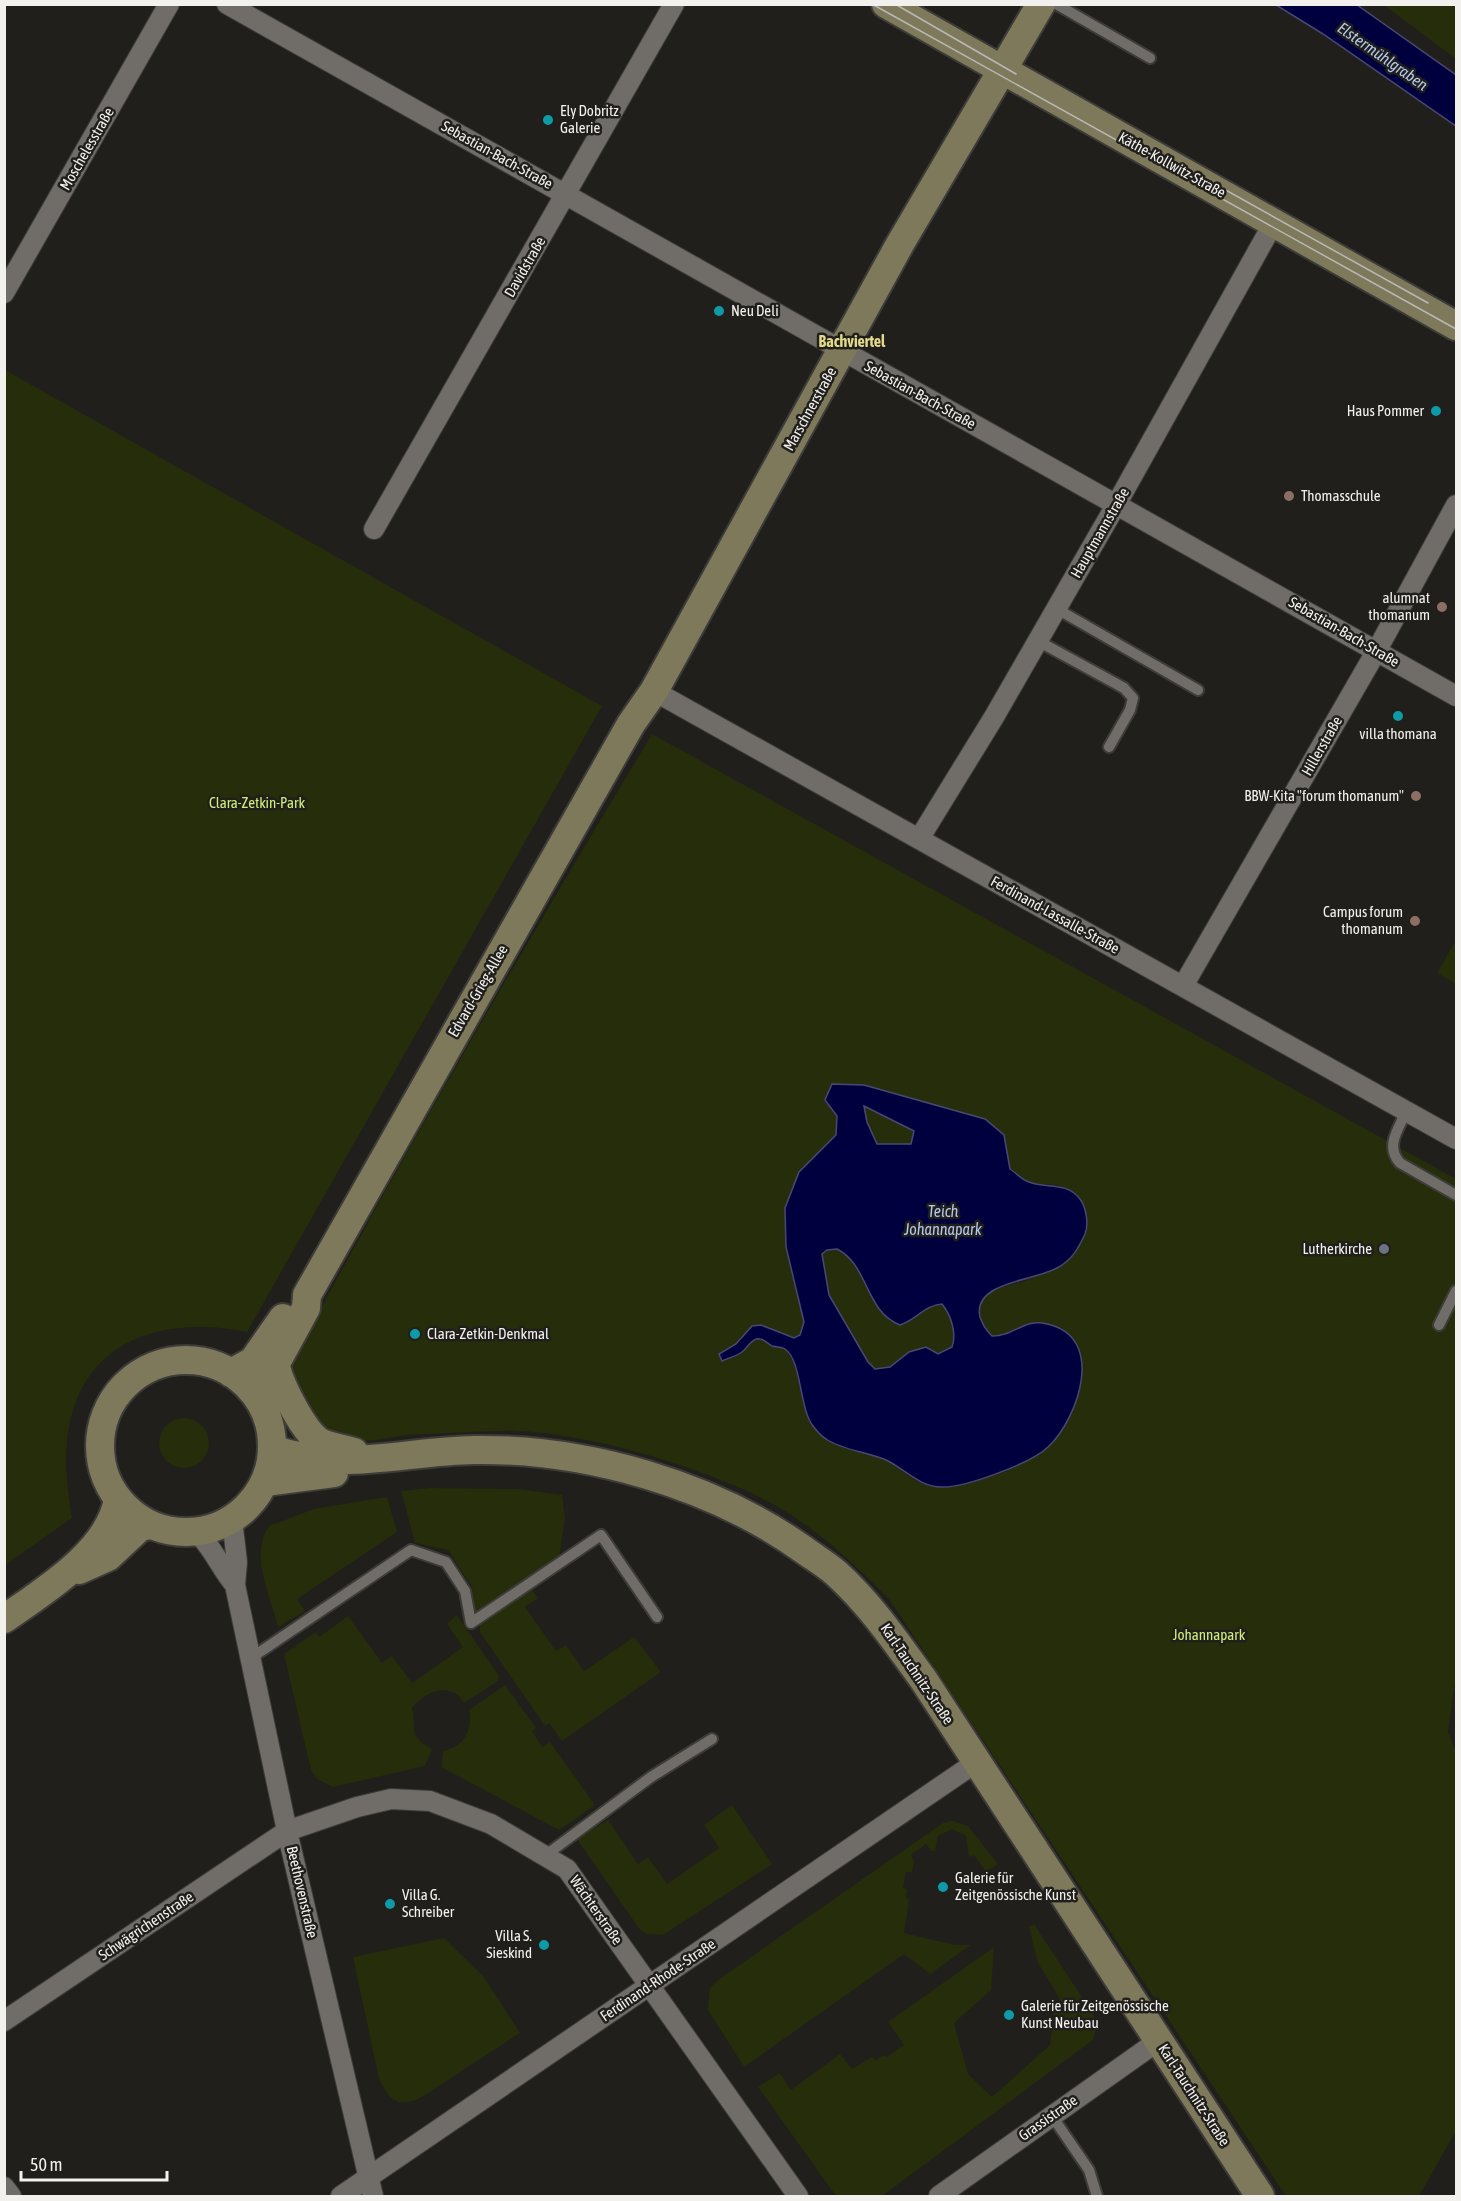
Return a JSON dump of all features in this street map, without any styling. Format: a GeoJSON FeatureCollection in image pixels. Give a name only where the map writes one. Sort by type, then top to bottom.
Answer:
{"type":"FeatureCollection","features":[{"type":"Feature","properties":{"kind":"main road","name":"Käthe-Kollwitz-Straße"},"geometry":{"type":"LineString","coordinates":[[886,4],[1456,326]]}},
{"type":"Feature","properties":{"kind":"main road","name":"Marschnerstraße"},"geometry":{"type":"LineString","coordinates":[[654,691],[842,352],[1001,70],[1041,4]]}},
{"type":"Feature","properties":{"kind":"main road","name":"Edvard-Grieg-Allee"},"geometry":{"type":"LineString","coordinates":[[259,1400],[263,1387],[276,1367],[306,1308],[307,1294],[631,724],[654,691]]}},
{"type":"Feature","properties":{"kind":"main road","name":"Edvard-Grieg-Allee"},"geometry":{"type":"LineString","coordinates":[[231,1372],[254,1361],[294,1301],[307,1294]]}},
{"type":"Feature","properties":{"kind":"main road"},"geometry":{"type":"LineString","coordinates":[[172,1360],[205,1362],[231,1372],[249,1387],[259,1400],[269,1423],[272,1449],[264,1482],[251,1503],[232,1519],[216,1527],[195,1531],[166,1530],[150,1525],[136,1516],[118,1499],[105,1476],[100,1443],[107,1410],[128,1382],[155,1365],[172,1360]]}},
{"type":"Feature","properties":{"kind":"main road"},"geometry":{"type":"LineString","coordinates":[[276,1367],[285,1394],[315,1437],[323,1443],[354,1452],[369,1461]]}},
{"type":"Feature","properties":{"kind":"main road","name":"Karl-Tauchnitz-Straße"},"geometry":{"type":"LineString","coordinates":[[272,1449],[314,1460],[369,1461],[476,1450],[530,1452],[616,1467],[676,1484],[770,1526],[836,1572],[875,1612],[923,1679],[975,1763],[1260,2196]]}},
{"type":"Feature","properties":{"kind":"main road","name":"Karl-Tauchnitz-Straße"},"geometry":{"type":"LineString","coordinates":[[264,1482],[335,1472],[369,1461]]}},
{"type":"Feature","properties":{"kind":"main road"},"geometry":{"type":"LineString","coordinates":[[71,1573],[108,1527],[118,1499]]}},
{"type":"Feature","properties":{"kind":"main road"},"geometry":{"type":"LineString","coordinates":[[4,1619],[71,1573],[92,1566],[108,1557],[140,1527],[150,1525]]}},
{"type":"Feature","properties":{"kind":"street","name":"Moschelesstraße"},"geometry":{"type":"LineString","coordinates":[[4,293],[169,4]]}},
{"type":"Feature","properties":{"kind":"street","name":"Sebastian-Bach-Straße"},"geometry":{"type":"LineString","coordinates":[[227,4],[1456,696]]}},
{"type":"Feature","properties":{"kind":"street","name":"Davidstraße"},"geometry":{"type":"LineString","coordinates":[[374,529],[674,4]]}},
{"type":"Feature","properties":{"kind":"street","name":"Hauptmannstraße"},"geometry":{"type":"LineString","coordinates":[[919,839],[1057,609],[1274,222]]}},
{"type":"Feature","properties":{"kind":"street","name":"Hillerstraße"},"geometry":{"type":"LineString","coordinates":[[1183,986],[1377,650],[1455,507]]}},
{"type":"Feature","properties":{"kind":"street","name":"Ferdinand-Lassalle-Straße"},"geometry":{"type":"LineString","coordinates":[[654,691],[1406,1112],[1455,1135]]}},
{"type":"Feature","properties":{"kind":"street","name":"Beethovenstraße"},"geometry":{"type":"LineString","coordinates":[[232,1519],[237,1562],[235,1586],[288,1831],[373,2196]]}},
{"type":"Feature","properties":{"kind":"street","name":"Beethovenstraße"},"geometry":{"type":"LineString","coordinates":[[195,1531],[203,1538],[220,1568],[235,1586]]}},
{"type":"Feature","properties":{"kind":"street","name":"Ferdinand-Rhode-Straße"},"geometry":{"type":"LineString","coordinates":[[341,2196],[975,1763]]}},
{"type":"Feature","properties":{"kind":"street","name":"Wächterstraße"},"geometry":{"type":"LineString","coordinates":[[288,1831],[357,1807],[391,1799],[430,1802],[491,1824],[567,1869],[798,2196]]}},
{"type":"Feature","properties":{"kind":"street","name":"Schwägrichenstraße"},"geometry":{"type":"LineString","coordinates":[[4,2021],[288,1831]]}},
{"type":"Feature","properties":{"kind":"street","name":"Grassistraße"},"geometry":{"type":"LineString","coordinates":[[939,2196],[1158,2041]]}},
{"type":"Feature","properties":{"kind":"street"},"geometry":{"type":"LineString","coordinates":[[4,2187],[11,2196]]}},
{"type":"Feature","properties":{"kind":"lane"},"geometry":{"type":"LineString","coordinates":[[1056,4],[1150,58]]}},
{"type":"Feature","properties":{"kind":"lane"},"geometry":{"type":"LineString","coordinates":[[1057,609],[1198,690]]}},
{"type":"Feature","properties":{"kind":"lane"},"geometry":{"type":"LineString","coordinates":[[1038,641],[1124,688],[1133,698],[1131,710],[1109,747]]}},
{"type":"Feature","properties":{"kind":"lane"},"geometry":{"type":"LineString","coordinates":[[1406,1112],[1391,1146],[1393,1156],[1400,1163],[1456,1195]]}},
{"type":"Feature","properties":{"kind":"lane"},"geometry":{"type":"LineString","coordinates":[[1439,1325],[1456,1291]]}},
{"type":"Feature","properties":{"kind":"lane"},"geometry":{"type":"LineString","coordinates":[[251,1658],[411,1550],[446,1562],[465,1591],[471,1623],[601,1535],[657,1617]]}},
{"type":"Feature","properties":{"kind":"lane"},"geometry":{"type":"LineString","coordinates":[[546,1855],[651,1777],[712,1739]]}},
{"type":"Feature","properties":{"kind":"lane"},"geometry":{"type":"LineString","coordinates":[[1052,2116],[1089,2170],[1097,2196]]}},
{"type":"Feature","properties":{"kind":"green space"},"geometry":{"type":"Polygon","coordinates":[[[1384,5],[1456,5],[1456,59],[1384,5]]]}},
{"type":"Feature","properties":{"kind":"green space","name":"Clara-Zetkin-Park"},"geometry":{"type":"Polygon","coordinates":[[[5,370],[602,706],[247,1332],[191,1327],[164,1330],[139,1338],[116,1350],[97,1367],[82,1390],[68,1430],[66,1468],[72,1518],[5,1565],[5,370]]]}},
{"type":"Feature","properties":{"kind":"green space","name":"Johannapark"},"geometry":{"type":"Polygon","coordinates":[[[652,734],[1456,1179],[1456,1675],[1448,1732],[1456,1752],[1456,2131],[1419,2196],[1286,2196],[889,1599],[843,1555],[806,1525],[765,1500],[692,1469],[610,1445],[570,1437],[500,1431],[409,1435],[368,1441],[346,1440],[316,1421],[295,1392],[291,1367],[341,1271],[516,963],[652,734]],[[864,1085],[837,1116],[836,1135],[799,1172],[786,1247],[804,1323],[800,1335],[794,1338],[761,1325],[752,1326],[736,1344],[719,1354],[741,1353],[755,1339],[761,1339],[786,1350],[794,1364],[806,1411],[826,1440],[887,1461],[918,1482],[943,1488],[1008,1471],[1080,1353],[1073,1338],[1061,1328],[1021,1326],[1006,1336],[992,1336],[982,1322],[979,1303],[990,1291],[1032,1278],[1087,1229],[1085,1212],[1079,1198],[1058,1185],[1030,1183],[1010,1169],[1004,1135],[864,1085]]]}},
{"type":"Feature","properties":{"kind":"green space"},"geometry":{"type":"Polygon","coordinates":[[[1456,940],[1456,984],[1437,973],[1456,940]]]}},
{"type":"Feature","properties":{"kind":"green space"},"geometry":{"type":"Polygon","coordinates":[[[863,1105],[915,1131],[911,1144],[877,1145],[867,1122],[863,1105]]]}},
{"type":"Feature","properties":{"kind":"green space"},"geometry":{"type":"Polygon","coordinates":[[[837,1249],[849,1255],[889,1321],[906,1323],[928,1309],[942,1304],[952,1325],[954,1336],[952,1347],[938,1354],[909,1352],[890,1367],[875,1369],[868,1362],[829,1295],[822,1254],[827,1250],[837,1249]]]}},
{"type":"Feature","properties":{"kind":"green space"},"geometry":{"type":"Polygon","coordinates":[[[179,1418],[189,1418],[202,1425],[209,1438],[209,1448],[202,1461],[189,1468],[179,1468],[170,1464],[163,1457],[159,1448],[159,1438],[163,1429],[170,1422],[179,1418]]]}},
{"type":"Feature","properties":{"kind":"green space"},"geometry":{"type":"Polygon","coordinates":[[[430,1488],[519,1489],[562,1495],[565,1518],[559,1558],[475,1613],[472,1587],[448,1550],[415,1543],[401,1491],[430,1488]]]}},
{"type":"Feature","properties":{"kind":"green space"},"geometry":{"type":"Polygon","coordinates":[[[387,1497],[397,1532],[297,1599],[305,1611],[278,1627],[261,1563],[263,1537],[269,1526],[314,1509],[387,1497]]]}},
{"type":"Feature","properties":{"kind":"green space"},"geometry":{"type":"Polygon","coordinates":[[[532,1590],[538,1598],[525,1607],[556,1651],[566,1645],[584,1671],[634,1637],[661,1672],[562,1741],[549,1723],[545,1726],[480,1632],[480,1624],[532,1590]]]}},
{"type":"Feature","properties":{"kind":"green space"},"geometry":{"type":"Polygon","coordinates":[[[457,1615],[499,1676],[498,1681],[464,1703],[459,1696],[445,1690],[430,1693],[417,1702],[412,1708],[415,1735],[432,1749],[425,1766],[333,1787],[317,1779],[311,1770],[284,1654],[316,1632],[319,1637],[348,1616],[382,1663],[392,1656],[412,1683],[463,1647],[447,1624],[457,1615]]]}},
{"type":"Feature","properties":{"kind":"green space"},"geometry":{"type":"Polygon","coordinates":[[[505,1685],[536,1728],[532,1731],[542,1747],[550,1742],[595,1805],[559,1830],[441,1767],[443,1751],[462,1742],[468,1731],[469,1710],[505,1685]]]}},
{"type":"Feature","properties":{"kind":"green space"},"geometry":{"type":"Polygon","coordinates":[[[732,1805],[772,1864],[663,1935],[647,1934],[640,1930],[577,1839],[608,1820],[638,1864],[648,1857],[667,1884],[719,1848],[704,1825],[732,1805]]]}},
{"type":"Feature","properties":{"kind":"green space"},"geometry":{"type":"Polygon","coordinates":[[[953,1821],[968,1826],[998,1864],[986,1872],[974,1855],[969,1857],[966,1836],[952,1829],[938,1836],[935,1851],[931,1851],[926,1844],[911,1855],[914,1861],[912,1872],[906,1872],[903,1888],[907,1889],[906,1898],[909,1900],[904,1933],[955,1945],[971,1945],[930,1974],[904,1954],[744,2067],[708,2010],[710,1988],[718,1980],[943,1823],[953,1821]]]}},
{"type":"Feature","properties":{"kind":"green space"},"geometry":{"type":"Polygon","coordinates":[[[1034,1924],[1093,2014],[1097,2027],[1093,2040],[882,2196],[836,2196],[758,2087],[780,2073],[791,2090],[840,2054],[852,2069],[872,2057],[875,2060],[884,2055],[886,2057],[904,2045],[888,2022],[994,1947],[991,1990],[954,2023],[968,2074],[992,2097],[1050,2045],[1054,2009],[1060,1999],[1038,1963],[1029,1927],[1034,1924]]]}},
{"type":"Feature","properties":{"kind":"green space"},"geometry":{"type":"Polygon","coordinates":[[[444,1938],[484,1977],[520,2033],[422,2097],[414,2101],[396,2101],[387,2093],[379,2079],[353,1957],[444,1938]]]}},
{"type":"Feature","properties":{"kind":"water","name":"Elstermühlgraben"},"geometry":{"type":"Polygon","coordinates":[[[1276,5],[1357,5],[1456,75],[1456,126],[1323,34],[1276,5]]]}},
{"type":"Feature","properties":{"kind":"water","name":"Teich Johannapark"},"geometry":{"type":"Polygon","coordinates":[[[832,1084],[864,1085],[985,1119],[1004,1135],[1010,1169],[1029,1182],[1069,1190],[1082,1202],[1087,1225],[1080,1245],[1071,1258],[1057,1268],[995,1290],[985,1296],[980,1305],[981,1320],[992,1336],[1032,1323],[1039,1323],[1066,1332],[1077,1345],[1082,1361],[1077,1399],[1059,1434],[1040,1453],[1013,1467],[981,1479],[942,1487],[926,1484],[886,1460],[839,1446],[820,1435],[808,1418],[795,1364],[785,1349],[757,1339],[740,1353],[722,1361],[719,1354],[736,1344],[752,1326],[761,1325],[794,1338],[800,1335],[804,1322],[786,1247],[785,1208],[799,1172],[836,1135],[837,1116],[825,1100],[832,1084]],[[864,1106],[867,1122],[877,1144],[911,1144],[914,1131],[864,1106]],[[837,1249],[827,1250],[822,1254],[829,1295],[868,1362],[875,1369],[890,1367],[909,1352],[926,1347],[938,1354],[952,1347],[954,1336],[952,1325],[942,1304],[931,1307],[900,1325],[880,1310],[855,1266],[837,1249]]]}},
{"type":"Feature","properties":{"kind":"tram line"},"geometry":{"type":"LineString","coordinates":[[872,4],[1456,329]]}},
{"type":"Feature","properties":{"kind":"tram line"},"geometry":{"type":"LineString","coordinates":[[895,4],[1016,74]]}},
{"type":"Feature","properties":{"kind":"tram line"},"geometry":{"type":"LineString","coordinates":[[1197,174],[1428,303]]}},
{"type":"Feature","properties":{"kind":"place","name":"Ely Dobritz Galerie"},"geometry":{"type":"Point","coordinates":[548,120]}},
{"type":"Feature","properties":{"kind":"place","name":"Neu Deli"},"geometry":{"type":"Point","coordinates":[719,311]}},
{"type":"Feature","properties":{"kind":"place","name":"Haus Pommer"},"geometry":{"type":"Point","coordinates":[1436,411]}},
{"type":"Feature","properties":{"kind":"place","name":"Thomasschule"},"geometry":{"type":"Point","coordinates":[1289,496]}},
{"type":"Feature","properties":{"kind":"place","name":"alumnat thomanum"},"geometry":{"type":"Point","coordinates":[1442,607]}},
{"type":"Feature","properties":{"kind":"place","name":"villa thomana"},"geometry":{"type":"Point","coordinates":[1398,716]}},
{"type":"Feature","properties":{"kind":"place","name":"BBW-Kita \"forum thomanum\""},"geometry":{"type":"Point","coordinates":[1416,796]}},
{"type":"Feature","properties":{"kind":"place","name":"Campus forum thomanum"},"geometry":{"type":"Point","coordinates":[1415,921]}},
{"type":"Feature","properties":{"kind":"place","name":"Lutherkirche"},"geometry":{"type":"Point","coordinates":[1384,1249]}},
{"type":"Feature","properties":{"kind":"place","name":"Clara-Zetkin-Denkmal"},"geometry":{"type":"Point","coordinates":[415,1334]}},
{"type":"Feature","properties":{"kind":"place","name":"Galerie für Zeitgenössische Kunst"},"geometry":{"type":"Point","coordinates":[943,1887]}},
{"type":"Feature","properties":{"kind":"place","name":"Villa G. Schreiber"},"geometry":{"type":"Point","coordinates":[390,1904]}},
{"type":"Feature","properties":{"kind":"place","name":"Villa S. Sieskind"},"geometry":{"type":"Point","coordinates":[544,1945]}},
{"type":"Feature","properties":{"kind":"place","name":"Galerie für Zeitgenössische Kunst Neubau"},"geometry":{"type":"Point","coordinates":[1009,2015]}},
{"type":"Feature","properties":{"kind":"district","name":"Bachviertel"},"geometry":{"type":"Point","coordinates":[852,341]}}]}
